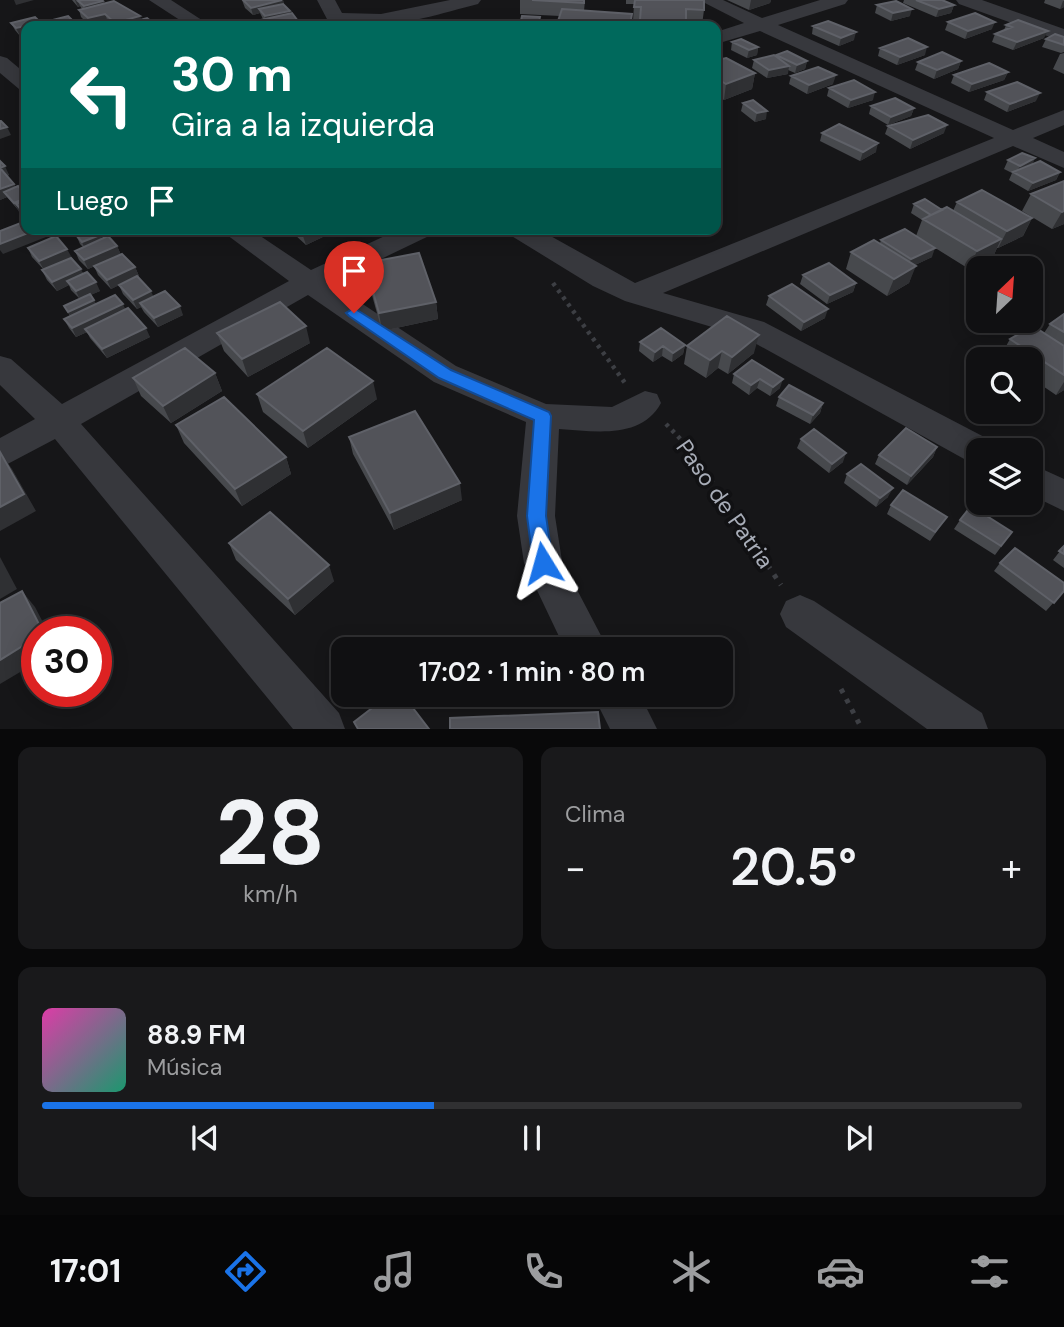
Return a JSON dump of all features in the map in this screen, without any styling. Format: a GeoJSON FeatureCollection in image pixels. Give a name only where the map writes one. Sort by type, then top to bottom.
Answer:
{"type":"FeatureCollection","features":[{"type":"Feature","properties":{"kind":"street"},"geometry":{"type":"LineString","coordinates":[[158,0],[194,21]]}},
{"type":"Feature","properties":{"kind":"street"},"geometry":{"type":"LineString","coordinates":[[377,21],[472,0]]}},
{"type":"Feature","properties":{"kind":"street"},"geometry":{"type":"LineString","coordinates":[[708,0],[1064,162]]}},
{"type":"Feature","properties":{"kind":"street"},"geometry":{"type":"LineString","coordinates":[[721,36],[839,0]]}},
{"type":"Feature","properties":{"kind":"street"},"geometry":{"type":"LineString","coordinates":[[965,0],[1064,36]]}},
{"type":"Feature","properties":{"kind":"street"},"geometry":{"type":"LineString","coordinates":[[1000,0],[1064,23]]}},
{"type":"Feature","properties":{"kind":"street"},"geometry":{"type":"LineString","coordinates":[[0,62],[21,81]]}},
{"type":"Feature","properties":{"kind":"street"},"geometry":{"type":"LineString","coordinates":[[635,294],[1064,117]]}},
{"type":"Feature","properties":{"kind":"street"},"geometry":{"type":"LineString","coordinates":[[241,235],[445,374],[543,416],[617,420],[645,403]]}},
{"type":"Feature","properties":{"kind":"street"},"geometry":{"type":"LineString","coordinates":[[0,454],[57,419],[309,282],[409,235]]}},
{"type":"Feature","properties":{"kind":"street"},"geometry":{"type":"LineString","coordinates":[[529,235],[589,272],[635,294],[725,318],[753,330],[966,444]]}},
{"type":"Feature","properties":{"kind":"street"},"geometry":{"type":"LineString","coordinates":[[0,367],[57,419],[323,729]]}},
{"type":"Feature","properties":{"kind":"street"},"geometry":{"type":"LineString","coordinates":[[543,416],[536,516],[543,563],[581,637]]}},
{"type":"Feature","properties":{"kind":"street"},"geometry":{"type":"LineString","coordinates":[[800,614],[966,729]]}},
{"type":"Feature","properties":{"kind":"street"},"geometry":{"type":"LineString","coordinates":[[622,707],[635,729]]}},
{"type":"Feature","properties":{"kind":"path","name":"Paso de Patria"},"geometry":{"type":"LineString","coordinates":[[549,277],[614,372],[692,451],[800,614]]}},
{"type":"Feature","properties":{"kind":"path"},"geometry":{"type":"LineString","coordinates":[[837,683],[862,729]]}},
{"type":"Feature","properties":{"kind":"building"},"geometry":{"type":"Polygon","coordinates":[[[243,0],[282,0],[251,8],[243,0]]]}},
{"type":"Feature","properties":{"kind":"building"},"geometry":{"type":"Polygon","coordinates":[[[532,0],[584,0],[584,3],[532,0]]]}},
{"type":"Feature","properties":{"kind":"building"},"geometry":{"type":"Polygon","coordinates":[[[635,0],[704,0],[704,10],[686,9],[686,21],[640,20],[641,7],[634,7],[635,0]]]}},
{"type":"Feature","properties":{"kind":"building"},"geometry":{"type":"Polygon","coordinates":[[[916,0],[942,0],[954,5],[939,9],[916,0]]]}},
{"type":"Feature","properties":{"kind":"building"},"geometry":{"type":"Polygon","coordinates":[[[78,1],[103,1],[84,6],[78,1]]]}},
{"type":"Feature","properties":{"kind":"building"},"geometry":{"type":"Polygon","coordinates":[[[114,1],[140,16],[113,21],[105,14],[88,18],[79,10],[114,1]]]}},
{"type":"Feature","properties":{"kind":"building"},"geometry":{"type":"Polygon","coordinates":[[[896,1],[912,9],[893,13],[877,5],[896,1]]]}},
{"type":"Feature","properties":{"kind":"building"},"geometry":{"type":"Polygon","coordinates":[[[283,4],[290,11],[265,16],[259,9],[283,4]]]}},
{"type":"Feature","properties":{"kind":"building"},"geometry":{"type":"Polygon","coordinates":[[[562,9],[632,14],[631,21],[558,21],[562,9]]]}},
{"type":"Feature","properties":{"kind":"building"},"geometry":{"type":"Polygon","coordinates":[[[292,13],[298,21],[262,21],[292,13]]]}},
{"type":"Feature","properties":{"kind":"building"},"geometry":{"type":"Polygon","coordinates":[[[975,13],[995,22],[968,31],[948,22],[975,13]]]}},
{"type":"Feature","properties":{"kind":"building"},"geometry":{"type":"Polygon","coordinates":[[[68,16],[73,21],[49,21],[68,16]]]}},
{"type":"Feature","properties":{"kind":"building"},"geometry":{"type":"Polygon","coordinates":[[[522,16],[540,17],[539,21],[521,21],[522,16]]]}},
{"type":"Feature","properties":{"kind":"building"},"geometry":{"type":"Polygon","coordinates":[[[35,17],[39,21],[21,21],[21,27],[16,28],[11,23],[35,17]]]}},
{"type":"Feature","properties":{"kind":"building"},"geometry":{"type":"Polygon","coordinates":[[[1018,20],[1048,31],[1017,42],[995,34],[1012,27],[1006,25],[1018,20]]]}},
{"type":"Feature","properties":{"kind":"building"},"geometry":{"type":"Polygon","coordinates":[[[828,21],[856,32],[841,38],[813,26],[828,21]]]}},
{"type":"Feature","properties":{"kind":"building"},"geometry":{"type":"Polygon","coordinates":[[[1055,34],[1064,37],[1064,45],[1046,39],[1055,34]]]}},
{"type":"Feature","properties":{"kind":"building"},"geometry":{"type":"Polygon","coordinates":[[[908,38],[927,47],[900,57],[880,48],[908,38]]]}},
{"type":"Feature","properties":{"kind":"building"},"geometry":{"type":"Polygon","coordinates":[[[741,39],[758,47],[749,50],[732,42],[741,39]]]}},
{"type":"Feature","properties":{"kind":"building"},"geometry":{"type":"Polygon","coordinates":[[[787,51],[807,61],[797,65],[776,55],[787,51]]]}},
{"type":"Feature","properties":{"kind":"building"},"geometry":{"type":"Polygon","coordinates":[[[942,52],[961,61],[937,70],[918,62],[942,52]]]}},
{"type":"Feature","properties":{"kind":"building"},"geometry":{"type":"Polygon","coordinates":[[[774,55],[789,66],[769,70],[754,60],[774,55]]]}},
{"type":"Feature","properties":{"kind":"building"},"geometry":{"type":"Polygon","coordinates":[[[726,58],[755,73],[726,84],[721,81],[721,59],[726,58]]]}},
{"type":"Feature","properties":{"kind":"building"},"geometry":{"type":"Polygon","coordinates":[[[989,63],[1008,72],[972,84],[954,75],[989,63]]]}},
{"type":"Feature","properties":{"kind":"building"},"geometry":{"type":"Polygon","coordinates":[[[818,67],[836,75],[809,85],[791,76],[818,67]]]}},
{"type":"Feature","properties":{"kind":"building"},"geometry":{"type":"Polygon","coordinates":[[[854,80],[875,92],[851,100],[829,88],[854,80]]]}},
{"type":"Feature","properties":{"kind":"building"},"geometry":{"type":"Polygon","coordinates":[[[1017,82],[1040,93],[1010,104],[987,92],[1017,82]]]}},
{"type":"Feature","properties":{"kind":"building"},"geometry":{"type":"Polygon","coordinates":[[[895,98],[914,108],[891,117],[871,106],[895,98]]]}},
{"type":"Feature","properties":{"kind":"building"},"geometry":{"type":"Polygon","coordinates":[[[753,100],[767,111],[757,113],[743,103],[753,100]]]}},
{"type":"Feature","properties":{"kind":"building"},"geometry":{"type":"Polygon","coordinates":[[[928,115],[947,125],[913,140],[888,126],[928,115]]]}},
{"type":"Feature","properties":{"kind":"building"},"geometry":{"type":"Polygon","coordinates":[[[1,121],[7,127],[0,129],[1,121]]]}},
{"type":"Feature","properties":{"kind":"building"},"geometry":{"type":"Polygon","coordinates":[[[839,124],[878,143],[863,152],[822,133],[839,124]]]}},
{"type":"Feature","properties":{"kind":"building"},"geometry":{"type":"Polygon","coordinates":[[[1022,153],[1035,158],[1020,166],[1008,160],[1022,153]]]}},
{"type":"Feature","properties":{"kind":"building"},"geometry":{"type":"Polygon","coordinates":[[[1040,161],[1060,172],[1033,183],[1013,172],[1040,161]]]}},
{"type":"Feature","properties":{"kind":"building"},"geometry":{"type":"Polygon","coordinates":[[[0,168],[14,184],[0,189],[0,168]]]}},
{"type":"Feature","properties":{"kind":"building"},"geometry":{"type":"Polygon","coordinates":[[[1064,181],[1062,212],[1031,194],[1064,181]]]}},
{"type":"Feature","properties":{"kind":"building"},"geometry":{"type":"Polygon","coordinates":[[[18,186],[21,189],[21,200],[14,203],[4,192],[18,186]]]}},
{"type":"Feature","properties":{"kind":"building"},"geometry":{"type":"Polygon","coordinates":[[[982,190],[1032,218],[1007,231],[957,202],[982,190]]]}},
{"type":"Feature","properties":{"kind":"building"},"geometry":{"type":"Polygon","coordinates":[[[925,199],[942,210],[931,215],[914,204],[925,199]]]}},
{"type":"Feature","properties":{"kind":"building"},"geometry":{"type":"Polygon","coordinates":[[[947,207],[1001,239],[977,251],[923,219],[947,207]]]}},
{"type":"Feature","properties":{"kind":"building"},"geometry":{"type":"Polygon","coordinates":[[[21,223],[23,235],[0,244],[0,231],[21,223]]]}},
{"type":"Feature","properties":{"kind":"building"},"geometry":{"type":"Polygon","coordinates":[[[905,229],[935,248],[911,259],[881,240],[905,229]]]}},
{"type":"Feature","properties":{"kind":"building"},"geometry":{"type":"Polygon","coordinates":[[[76,235],[100,235],[82,242],[76,235]]]}},
{"type":"Feature","properties":{"kind":"building"},"geometry":{"type":"Polygon","coordinates":[[[56,236],[67,249],[39,261],[28,248],[56,236]]]}},
{"type":"Feature","properties":{"kind":"building"},"geometry":{"type":"Polygon","coordinates":[[[108,236],[117,246],[84,260],[75,251],[108,236]]]}},
{"type":"Feature","properties":{"kind":"building"},"geometry":{"type":"Polygon","coordinates":[[[874,240],[916,266],[894,279],[851,252],[874,240]]]}},
{"type":"Feature","properties":{"kind":"building"},"geometry":{"type":"Polygon","coordinates":[[[419,253],[436,302],[379,313],[365,263],[419,253]]]}},
{"type":"Feature","properties":{"kind":"building"},"geometry":{"type":"Polygon","coordinates":[[[122,254],[135,267],[107,280],[94,266],[122,254]]]}},
{"type":"Feature","properties":{"kind":"building"},"geometry":{"type":"Polygon","coordinates":[[[71,258],[81,269],[52,282],[42,270],[71,258]]]}},
{"type":"Feature","properties":{"kind":"building"},"geometry":{"type":"Polygon","coordinates":[[[829,263],[856,283],[830,295],[803,275],[829,263]]]}},
{"type":"Feature","properties":{"kind":"building"},"geometry":{"type":"Polygon","coordinates":[[[87,272],[96,282],[76,291],[67,281],[87,272]]]}},
{"type":"Feature","properties":{"kind":"building"},"geometry":{"type":"Polygon","coordinates":[[[137,276],[151,291],[133,300],[119,285],[137,276]]]}},
{"type":"Feature","properties":{"kind":"building"},"geometry":{"type":"Polygon","coordinates":[[[792,284],[828,309],[804,322],[769,296],[792,284]]]}},
{"type":"Feature","properties":{"kind":"building"},"geometry":{"type":"Polygon","coordinates":[[[165,291],[180,306],[154,318],[140,303],[165,291]]]}},
{"type":"Feature","properties":{"kind":"building"},"geometry":{"type":"Polygon","coordinates":[[[90,294],[94,300],[68,312],[64,306],[90,294]]]}},
{"type":"Feature","properties":{"kind":"building"},"geometry":{"type":"Polygon","coordinates":[[[115,295],[123,304],[72,328],[64,319],[115,295]]]}},
{"type":"Feature","properties":{"kind":"building"},"geometry":{"type":"Polygon","coordinates":[[[280,302],[306,326],[242,359],[217,333],[280,302]]]}},
{"type":"Feature","properties":{"kind":"building"},"geometry":{"type":"Polygon","coordinates":[[[128,308],[146,328],[102,349],[85,329],[128,308]]]}},
{"type":"Feature","properties":{"kind":"building"},"geometry":{"type":"Polygon","coordinates":[[[1064,314],[1064,332],[1050,324],[1064,314]]]}},
{"type":"Feature","properties":{"kind":"building"},"geometry":{"type":"Polygon","coordinates":[[[727,316],[759,335],[732,357],[722,351],[710,360],[687,346],[727,316]]]}},
{"type":"Feature","properties":{"kind":"building"},"geometry":{"type":"Polygon","coordinates":[[[661,328],[685,345],[673,353],[663,346],[655,352],[640,342],[661,328]]]}},
{"type":"Feature","properties":{"kind":"building"},"geometry":{"type":"Polygon","coordinates":[[[1043,332],[1064,346],[1064,375],[1043,361],[1043,347],[1022,347],[1010,339],[1021,333],[1043,332]]]}},
{"type":"Feature","properties":{"kind":"building"},"geometry":{"type":"Polygon","coordinates":[[[185,348],[215,373],[163,406],[133,378],[185,348]]]}},
{"type":"Feature","properties":{"kind":"building"},"geometry":{"type":"Polygon","coordinates":[[[327,348],[373,381],[303,431],[257,394],[327,348]]]}},
{"type":"Feature","properties":{"kind":"building"},"geometry":{"type":"Polygon","coordinates":[[[752,360],[783,379],[773,387],[760,379],[751,385],[734,374],[752,360]]]}},
{"type":"Feature","properties":{"kind":"building"},"geometry":{"type":"Polygon","coordinates":[[[789,385],[823,403],[813,415],[779,397],[789,385]]]}},
{"type":"Feature","properties":{"kind":"building"},"geometry":{"type":"Polygon","coordinates":[[[224,397],[286,457],[235,489],[176,425],[224,397]]]}},
{"type":"Feature","properties":{"kind":"building"},"geometry":{"type":"Polygon","coordinates":[[[415,411],[460,483],[390,513],[349,437],[415,411]]]}},
{"type":"Feature","properties":{"kind":"building"},"geometry":{"type":"Polygon","coordinates":[[[906,428],[937,447],[911,476],[879,455],[906,428]]]}},
{"type":"Feature","properties":{"kind":"building"},"geometry":{"type":"Polygon","coordinates":[[[814,429],[846,453],[832,464],[801,439],[814,429]]]}},
{"type":"Feature","properties":{"kind":"building"},"geometry":{"type":"Polygon","coordinates":[[[0,452],[24,494],[0,507],[0,452]]]}},
{"type":"Feature","properties":{"kind":"building"},"geometry":{"type":"Polygon","coordinates":[[[861,464],[893,488],[880,498],[847,474],[861,464]]]}},
{"type":"Feature","properties":{"kind":"building"},"geometry":{"type":"Polygon","coordinates":[[[903,490],[947,517],[935,532],[891,505],[903,490]]]}},
{"type":"Feature","properties":{"kind":"building"},"geometry":{"type":"Polygon","coordinates":[[[270,512],[329,565],[288,599],[229,543],[270,512]]]}},
{"type":"Feature","properties":{"kind":"building"},"geometry":{"type":"Polygon","coordinates":[[[966,512],[966,515],[985,515],[1012,532],[1001,546],[960,520],[966,512]]]}},
{"type":"Feature","properties":{"kind":"building"},"geometry":{"type":"Polygon","coordinates":[[[1015,548],[1064,583],[1064,591],[1054,603],[1000,563],[1015,548]]]}},
{"type":"Feature","properties":{"kind":"building"},"geometry":{"type":"Polygon","coordinates":[[[22,591],[35,616],[21,616],[21,647],[0,660],[0,603],[22,591]]]}},
{"type":"Feature","properties":{"kind":"building"},"geometry":{"type":"Polygon","coordinates":[[[373,707],[412,707],[429,729],[358,729],[354,722],[373,707]]]}},
{"type":"Feature","properties":{"kind":"building"},"geometry":{"type":"Polygon","coordinates":[[[598,712],[600,729],[450,729],[450,718],[598,712]]]}},
{"type":"Feature","properties":{"kind":"route"},"geometry":{"type":"LineString","coordinates":[[354,313],[445,374],[543,416],[536,516],[543,563]]}}]}
